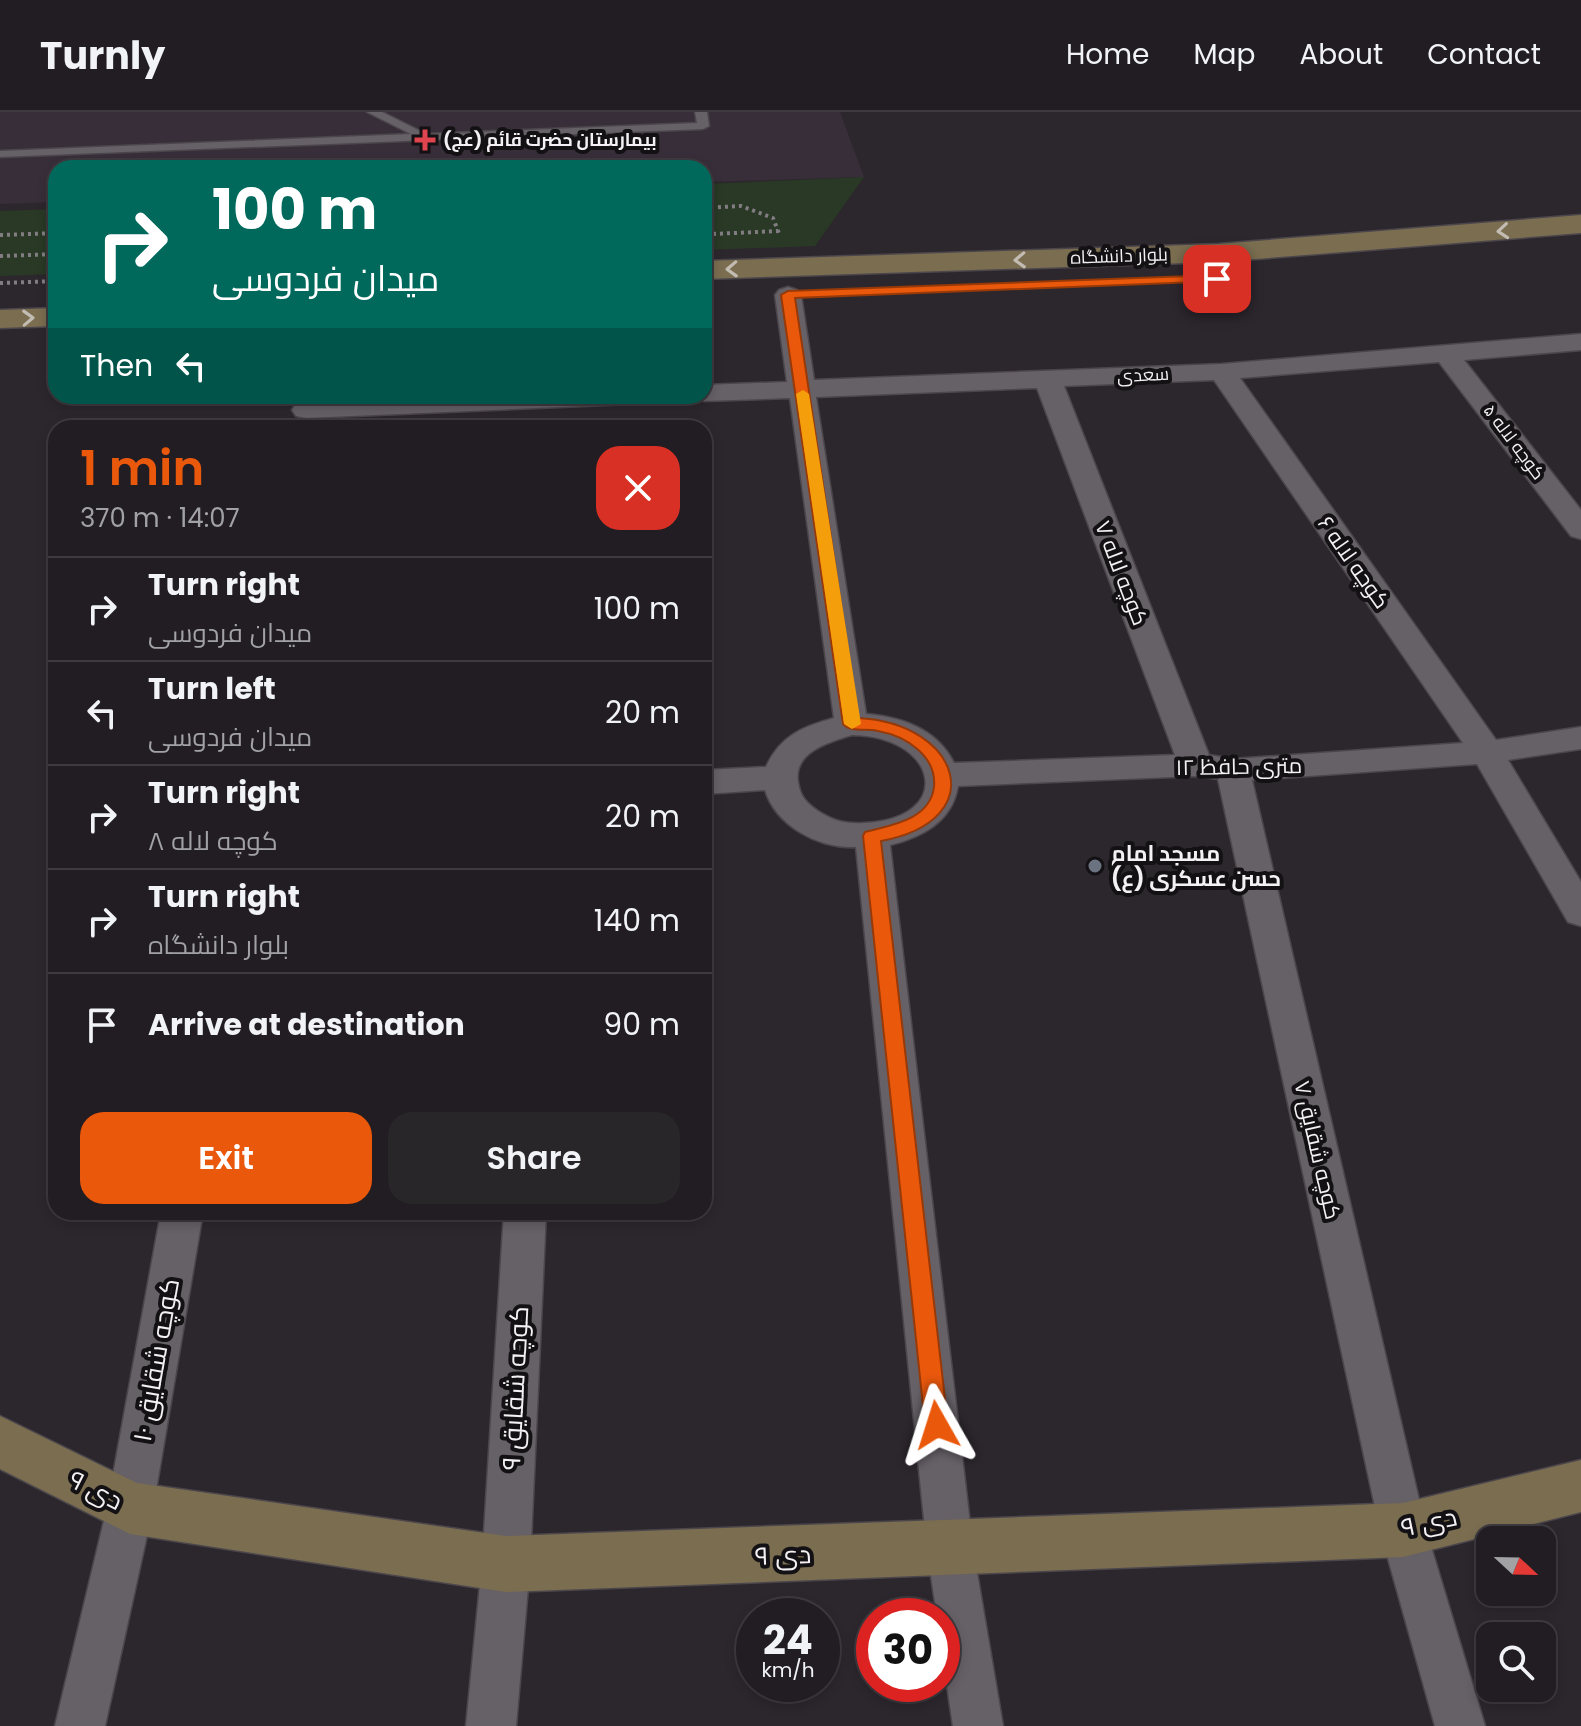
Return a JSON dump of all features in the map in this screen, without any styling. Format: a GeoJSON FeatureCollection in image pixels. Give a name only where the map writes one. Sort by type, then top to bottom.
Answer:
{"type":"FeatureCollection","features":[{"type":"Feature","properties":{"kind":"street","name":"بلوار دانشگاه"},"geometry":{"type":"LineString","coordinates":[[712,295],[789,281],[1218,253],[1581,224]]}},
{"type":"Feature","properties":{"kind":"street"},"geometry":{"type":"LineString","coordinates":[[1440,264],[1581,251]]}},
{"type":"Feature","properties":{"kind":"street","name":"بلوار دانشگاه"},"geometry":{"type":"LineString","coordinates":[[712,271],[789,281],[1247,277],[1394,268]]}},
{"type":"Feature","properties":{"kind":"street"},"geometry":{"type":"LineString","coordinates":[[789,281],[851,724]]}},
{"type":"Feature","properties":{"kind":"street"},"geometry":{"type":"LineString","coordinates":[[0,319],[48,317]]}},
{"type":"Feature","properties":{"kind":"street","name":"سعدی"},"geometry":{"type":"LineString","coordinates":[[712,393],[1222,372],[1581,342]]}},
{"type":"Feature","properties":{"kind":"street","name":"کوچه لاله ۵"},"geometry":{"type":"LineString","coordinates":[[1447,355],[1581,530]]}},
{"type":"Feature","properties":{"kind":"street","name":"کوچه لاله ۶"},"geometry":{"type":"LineString","coordinates":[[1222,372],[1487,752],[1581,913]]}},
{"type":"Feature","properties":{"kind":"street","name":"کوچه لاله ۷"},"geometry":{"type":"LineString","coordinates":[[1048,380],[1214,768]]}},
{"type":"Feature","properties":{"kind":"street"},"geometry":{"type":"LineString","coordinates":[[306,411],[450,404]]}},
{"type":"Feature","properties":{"kind":"street"},"geometry":{"type":"LineString","coordinates":[[851,724],[889,728],[921,742],[936,757],[943,775],[942,792],[933,808],[918,822],[896,832],[872,836],[843,835],[806,821],[795,814],[782,797],[778,778],[781,762],[792,747],[828,727],[851,724]]}},
{"type":"Feature","properties":{"kind":"street","name":"۱۲ متری حافظ"},"geometry":{"type":"LineString","coordinates":[[943,775],[1214,768],[1487,752],[1581,738]]}},
{"type":"Feature","properties":{"kind":"street","name":"کوچه شقایق ۷"},"geometry":{"type":"LineString","coordinates":[[1214,768],[1403,1530],[1460,1726]]}},
{"type":"Feature","properties":{"kind":"street"},"geometry":{"type":"LineString","coordinates":[[712,782],[778,778]]}},
{"type":"Feature","properties":{"kind":"street"},"geometry":{"type":"LineString","coordinates":[[872,836],[950,1549],[978,1726]]}},
{"type":"Feature","properties":{"kind":"street","name":"کوچه شقایق ۱۰"},"geometry":{"type":"LineString","coordinates":[[80,1726],[130,1508],[181,1220]]}},
{"type":"Feature","properties":{"kind":"street","name":"کوچه شقایق ۹"},"geometry":{"type":"LineString","coordinates":[[491,1726],[506,1564],[525,1220]]}},
{"type":"Feature","properties":{"kind":"street","name":"۹ دی"},"geometry":{"type":"LineString","coordinates":[[0,1441],[130,1508],[506,1564],[1403,1530],[1581,1486]]}},
{"type":"Feature","properties":{"kind":"lane"},"geometry":{"type":"LineString","coordinates":[[373,112],[424,136]]}},
{"type":"Feature","properties":{"kind":"lane"},"geometry":{"type":"LineString","coordinates":[[0,154],[703,126],[701,112]]}},
{"type":"Feature","properties":{"kind":"path"},"geometry":{"type":"LineString","coordinates":[[712,234],[778,231]]}},
{"type":"Feature","properties":{"kind":"path"},"geometry":{"type":"LineString","coordinates":[[0,235],[48,233]]}},
{"type":"Feature","properties":{"kind":"path"},"geometry":{"type":"LineString","coordinates":[[0,256],[48,254]]}},
{"type":"Feature","properties":{"kind":"shaded area","name":"بیمارستان حضرت قائم (عج)"},"geometry":{"type":"Polygon","coordinates":[[[0,112],[840,112],[864,177],[712,182],[712,160],[48,160],[48,202],[0,204],[0,112]]]}},
{"type":"Feature","properties":{"kind":"green space"},"geometry":{"type":"Polygon","coordinates":[[[864,177],[815,246],[712,250],[712,184],[864,177]]]}},
{"type":"Feature","properties":{"kind":"green space"},"geometry":{"type":"Polygon","coordinates":[[[48,209],[48,274],[0,276],[0,211],[48,209]]]}},
{"type":"Feature","properties":{"kind":"slow traffic"},"geometry":{"type":"LineString","coordinates":[[803,394],[852,724]]}},
{"type":"Feature","properties":{"kind":"place","name":"بیمارستان حضرت قائم (عج)"},"geometry":{"type":"Point","coordinates":[425,140]}},
{"type":"Feature","properties":{"kind":"place","name":"مسجد امام حسن عسکری (ع)"},"geometry":{"type":"Point","coordinates":[1095,866]}},
{"type":"Feature","properties":{"kind":"route"},"geometry":{"type":"LineString","coordinates":[[937,1425],[872,836],[896,832],[918,822],[933,808],[942,792],[943,775],[936,757],[921,742],[901,731],[876,725],[851,724],[788,295],[1217,279]]}}]}
